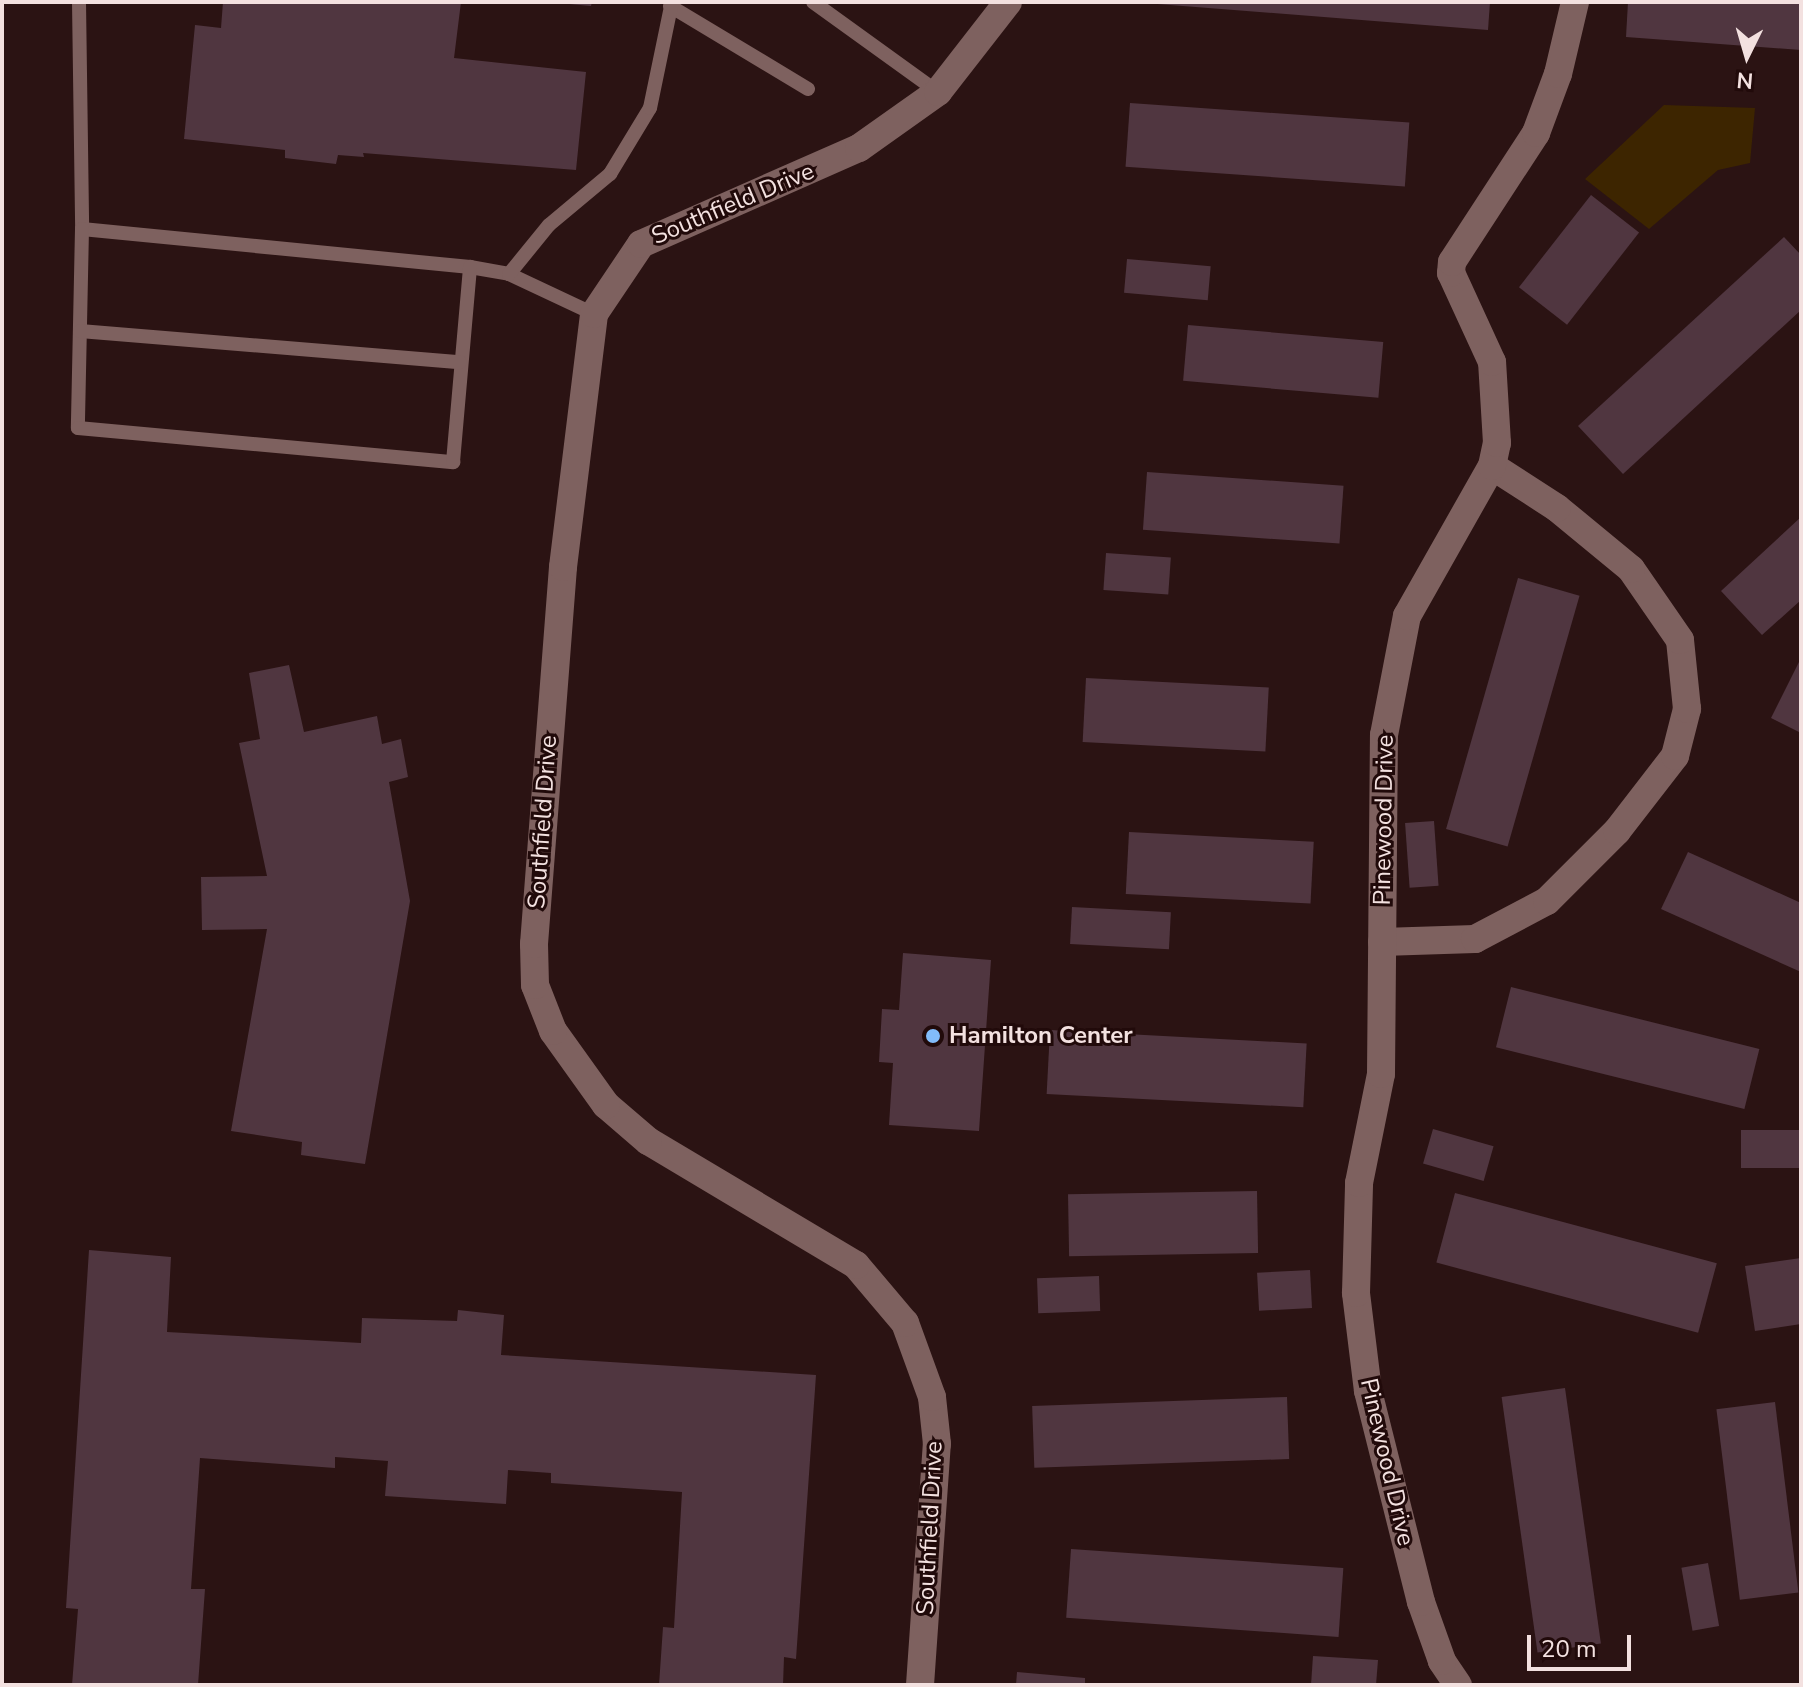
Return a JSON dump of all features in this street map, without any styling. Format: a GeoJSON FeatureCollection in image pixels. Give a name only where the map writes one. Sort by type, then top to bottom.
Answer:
{"type":"FeatureCollection","features":[{"type":"Feature","properties":{"kind":"street","name":"Southfield Drive"},"geometry":{"type":"LineString","coordinates":[[920,1685],[937,1444],[932,1397],[905,1323],[856,1265],[648,1141],[606,1105],[553,1031],[535,985],[563,567],[594,314],[641,244],[859,148],[938,92],[1008,2]]}},
{"type":"Feature","properties":{"kind":"street","name":"Pinewood Drive"},"geometry":{"type":"LineString","coordinates":[[1458,1685],[1442,1661],[1421,1602],[1368,1391],[1356,1293],[1359,1183],[1381,1074],[1384,735],[1395,665],[1407,616],[1492,466],[1497,443],[1492,362],[1451,273],[1452,262],[1536,133],[1558,74],[1575,2]]}},
{"type":"Feature","properties":{"kind":"street"},"geometry":{"type":"LineString","coordinates":[[1382,942],[1475,939],[1547,901],[1617,831],[1675,756],[1687,709],[1680,640],[1631,569],[1557,508],[1492,466]]}},
{"type":"Feature","properties":{"kind":"lane"},"geometry":{"type":"LineString","coordinates":[[79,2],[82,229],[78,428],[453,462],[470,267]]}},
{"type":"Feature","properties":{"kind":"lane"},"geometry":{"type":"LineString","coordinates":[[813,2],[938,92]]}},
{"type":"Feature","properties":{"kind":"lane"},"geometry":{"type":"LineString","coordinates":[[509,274],[549,225],[610,174],[650,108],[671,4],[808,89]]}},
{"type":"Feature","properties":{"kind":"lane"},"geometry":{"type":"LineString","coordinates":[[82,229],[470,267],[509,274],[594,314]]}},
{"type":"Feature","properties":{"kind":"lane"},"geometry":{"type":"LineString","coordinates":[[80,331],[460,362]]}},
{"type":"Feature","properties":{"kind":"shaded area"},"geometry":{"type":"Polygon","coordinates":[[[1664,105],[1755,108],[1750,163],[1718,170],[1649,229],[1585,179],[1664,105]]]}},
{"type":"Feature","properties":{"kind":"building"},"geometry":{"type":"Polygon","coordinates":[[[223,2],[461,2],[454,58],[586,72],[576,170],[363,153],[364,157],[338,155],[336,164],[285,158],[285,150],[184,139],[195,25],[221,28],[223,2]]]}},
{"type":"Feature","properties":{"kind":"building"},"geometry":{"type":"Polygon","coordinates":[[[569,2],[592,2],[591,6],[569,2]]]}},
{"type":"Feature","properties":{"kind":"building"},"geometry":{"type":"Polygon","coordinates":[[[1132,2],[1490,2],[1488,30],[1132,2]]]}},
{"type":"Feature","properties":{"kind":"building"},"geometry":{"type":"Polygon","coordinates":[[[1628,2],[1801,2],[1801,50],[1626,37],[1628,2]]]}},
{"type":"Feature","properties":{"kind":"building"},"geometry":{"type":"Polygon","coordinates":[[[1130,103],[1409,123],[1405,186],[1126,167],[1130,103]]]}},
{"type":"Feature","properties":{"kind":"building"},"geometry":{"type":"Polygon","coordinates":[[[1591,195],[1639,233],[1567,325],[1519,287],[1591,195]]]}},
{"type":"Feature","properties":{"kind":"building"},"geometry":{"type":"Polygon","coordinates":[[[1784,237],[1801,255],[1801,310],[1623,474],[1578,426],[1784,237]]]}},
{"type":"Feature","properties":{"kind":"building"},"geometry":{"type":"Polygon","coordinates":[[[1127,259],[1211,266],[1208,300],[1124,293],[1127,259]]]}},
{"type":"Feature","properties":{"kind":"building"},"geometry":{"type":"Polygon","coordinates":[[[1188,325],[1383,342],[1378,398],[1183,381],[1188,325]]]}},
{"type":"Feature","properties":{"kind":"building"},"geometry":{"type":"Polygon","coordinates":[[[1147,472],[1344,486],[1339,544],[1143,530],[1147,472]]]}},
{"type":"Feature","properties":{"kind":"building"},"geometry":{"type":"Polygon","coordinates":[[[1801,517],[1801,600],[1762,635],[1721,591],[1801,517]]]}},
{"type":"Feature","properties":{"kind":"building"},"geometry":{"type":"Polygon","coordinates":[[[1106,553],[1171,558],[1168,594],[1103,590],[1106,553]]]}},
{"type":"Feature","properties":{"kind":"building"},"geometry":{"type":"Polygon","coordinates":[[[1518,578],[1580,596],[1508,847],[1446,829],[1518,578]]]}},
{"type":"Feature","properties":{"kind":"building"},"geometry":{"type":"Polygon","coordinates":[[[1801,663],[1801,733],[1771,718],[1801,663]]]}},
{"type":"Feature","properties":{"kind":"building"},"geometry":{"type":"Polygon","coordinates":[[[289,665],[304,732],[377,716],[382,744],[401,739],[408,777],[389,782],[410,901],[365,1164],[301,1155],[302,1142],[231,1131],[267,929],[202,930],[201,877],[267,876],[239,743],[260,739],[249,673],[289,665]]]}},
{"type":"Feature","properties":{"kind":"building"},"geometry":{"type":"Polygon","coordinates":[[[1086,678],[1269,688],[1265,751],[1083,742],[1086,678]]]}},
{"type":"Feature","properties":{"kind":"building"},"geometry":{"type":"Polygon","coordinates":[[[1434,821],[1439,886],[1410,888],[1405,823],[1434,821]]]}},
{"type":"Feature","properties":{"kind":"building"},"geometry":{"type":"Polygon","coordinates":[[[1129,832],[1314,842],[1311,904],[1126,894],[1129,832]]]}},
{"type":"Feature","properties":{"kind":"building"},"geometry":{"type":"Polygon","coordinates":[[[1688,852],[1801,903],[1801,972],[1661,909],[1688,852]]]}},
{"type":"Feature","properties":{"kind":"building"},"geometry":{"type":"Polygon","coordinates":[[[1072,907],[1171,912],[1169,949],[1070,944],[1072,907]]]}},
{"type":"Feature","properties":{"kind":"building","name":"Hamilton Center"},"geometry":{"type":"Polygon","coordinates":[[[903,953],[991,960],[979,1131],[889,1125],[893,1063],[879,1062],[882,1009],[899,1010],[903,953]]]}},
{"type":"Feature","properties":{"kind":"building"},"geometry":{"type":"Polygon","coordinates":[[[1511,987],[1759,1049],[1744,1109],[1496,1047],[1511,987]]]}},
{"type":"Feature","properties":{"kind":"building"},"geometry":{"type":"Polygon","coordinates":[[[1050,1030],[1307,1043],[1303,1107],[1047,1094],[1050,1030]]]}},
{"type":"Feature","properties":{"kind":"building"},"geometry":{"type":"Polygon","coordinates":[[[1433,1129],[1494,1146],[1484,1181],[1423,1164],[1433,1129]]]}},
{"type":"Feature","properties":{"kind":"building"},"geometry":{"type":"Polygon","coordinates":[[[1741,1130],[1801,1130],[1801,1168],[1741,1168],[1741,1130]]]}},
{"type":"Feature","properties":{"kind":"building"},"geometry":{"type":"Polygon","coordinates":[[[1257,1191],[1258,1253],[1069,1256],[1068,1194],[1257,1191]]]}},
{"type":"Feature","properties":{"kind":"building"},"geometry":{"type":"Polygon","coordinates":[[[1455,1193],[1717,1263],[1698,1333],[1436,1263],[1455,1193]]]}},
{"type":"Feature","properties":{"kind":"building"},"geometry":{"type":"Polygon","coordinates":[[[89,1250],[171,1257],[167,1332],[361,1343],[362,1318],[457,1321],[458,1310],[504,1315],[501,1355],[816,1375],[796,1659],[784,1657],[783,1685],[659,1685],[663,1627],[674,1628],[682,1492],[551,1483],[551,1473],[508,1470],[506,1504],[385,1496],[388,1461],[335,1457],[335,1468],[200,1458],[191,1589],[205,1589],[198,1685],[72,1685],[78,1609],[66,1608],[89,1250]]]}},
{"type":"Feature","properties":{"kind":"building"},"geometry":{"type":"Polygon","coordinates":[[[1801,1258],[1801,1324],[1755,1331],[1745,1266],[1801,1258]]]}},
{"type":"Feature","properties":{"kind":"building"},"geometry":{"type":"Polygon","coordinates":[[[1310,1270],[1312,1308],[1259,1311],[1257,1273],[1310,1270]]]}},
{"type":"Feature","properties":{"kind":"building"},"geometry":{"type":"Polygon","coordinates":[[[1099,1276],[1100,1311],[1038,1313],[1037,1278],[1099,1276]]]}},
{"type":"Feature","properties":{"kind":"building"},"geometry":{"type":"Polygon","coordinates":[[[1565,1388],[1601,1643],[1538,1652],[1502,1397],[1565,1388]]]}},
{"type":"Feature","properties":{"kind":"building"},"geometry":{"type":"Polygon","coordinates":[[[1287,1397],[1289,1459],[1034,1468],[1032,1406],[1287,1397]]]}},
{"type":"Feature","properties":{"kind":"building"},"geometry":{"type":"Polygon","coordinates":[[[1775,1402],[1798,1593],[1740,1600],[1716,1409],[1775,1402]]]}},
{"type":"Feature","properties":{"kind":"building"},"geometry":{"type":"Polygon","coordinates":[[[1071,1549],[1343,1568],[1339,1637],[1066,1618],[1071,1549]]]}},
{"type":"Feature","properties":{"kind":"building"},"geometry":{"type":"Polygon","coordinates":[[[1708,1563],[1719,1626],[1693,1631],[1681,1568],[1708,1563]]]}},
{"type":"Feature","properties":{"kind":"building"},"geometry":{"type":"Polygon","coordinates":[[[1313,1656],[1378,1660],[1376,1685],[1311,1685],[1313,1656]]]}},
{"type":"Feature","properties":{"kind":"building"},"geometry":{"type":"Polygon","coordinates":[[[1017,1672],[1085,1678],[1085,1685],[1016,1685],[1017,1672]]]}},
{"type":"Feature","properties":{"kind":"place","name":"Hamilton Center"},"geometry":{"type":"Point","coordinates":[933,1036]}}]}
